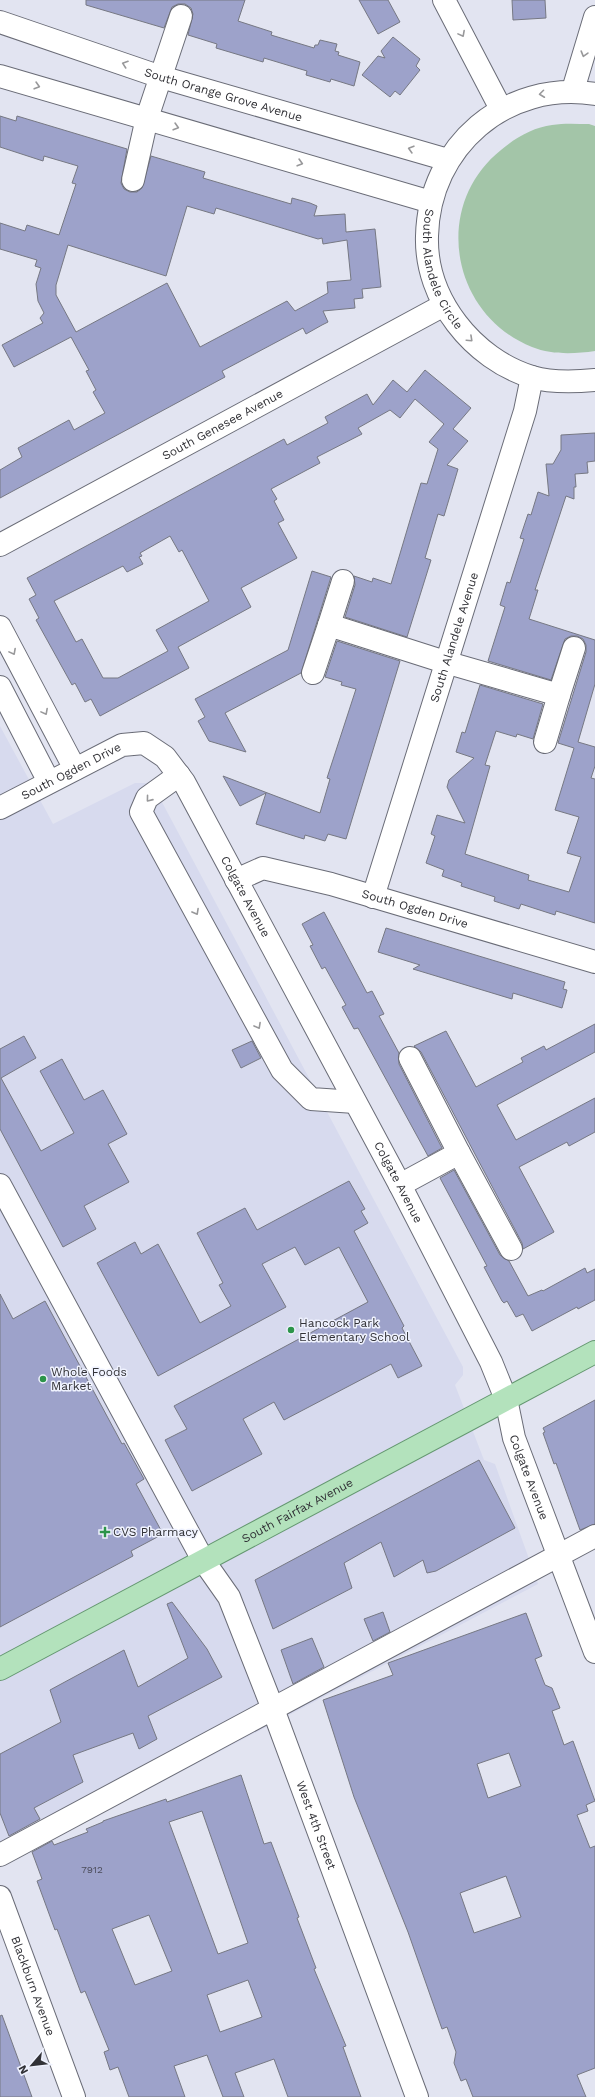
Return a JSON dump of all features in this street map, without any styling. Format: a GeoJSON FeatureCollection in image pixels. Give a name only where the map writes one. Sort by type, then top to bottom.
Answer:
{"type":"FeatureCollection","features":[{"type":"Feature","properties":{"kind":"main road","name":"South Fairfax Avenue"},"geometry":{"type":"LineString","coordinates":[[0,1669],[595,1352]]}},
{"type":"Feature","properties":{"kind":"street"},"geometry":{"type":"LineString","coordinates":[[444,0],[501,109]]}},
{"type":"Feature","properties":{"kind":"street"},"geometry":{"type":"LineString","coordinates":[[133,180],[147,118],[181,16]]}},
{"type":"Feature","properties":{"kind":"street"},"geometry":{"type":"LineString","coordinates":[[573,90],[595,17]]}},
{"type":"Feature","properties":{"kind":"street","name":"South Orange Grove Avenue"},"geometry":{"type":"LineString","coordinates":[[0,22],[160,76],[448,160]]}},
{"type":"Feature","properties":{"kind":"street"},"geometry":{"type":"LineString","coordinates":[[0,76],[431,202]]}},
{"type":"Feature","properties":{"kind":"street","name":"South Alandele Circle"},"geometry":{"type":"LineString","coordinates":[[595,94],[573,90],[536,95],[501,109],[472,131],[448,160],[431,202],[427,237],[432,272],[444,305],[467,337],[497,361],[532,377],[570,383],[595,380]]}},
{"type":"Feature","properties":{"kind":"street","name":"South Genesee Avenue"},"geometry":{"type":"LineString","coordinates":[[0,545],[444,305]]}},
{"type":"Feature","properties":{"kind":"street","name":"South Alandele Avenue"},"geometry":{"type":"LineString","coordinates":[[373,897],[524,411],[532,377]]}},
{"type":"Feature","properties":{"kind":"street"},"geometry":{"type":"LineString","coordinates":[[313,673],[343,581]]}},
{"type":"Feature","properties":{"kind":"street"},"geometry":{"type":"LineString","coordinates":[[329,625],[445,662],[559,695]]}},
{"type":"Feature","properties":{"kind":"street"},"geometry":{"type":"LineString","coordinates":[[0,626],[75,769]]}},
{"type":"Feature","properties":{"kind":"street"},"geometry":{"type":"LineString","coordinates":[[545,742],[574,648]]}},
{"type":"Feature","properties":{"kind":"street"},"geometry":{"type":"LineString","coordinates":[[0,687],[49,782]]}},
{"type":"Feature","properties":{"kind":"street","name":"South Ogden Drive"},"geometry":{"type":"LineString","coordinates":[[0,808],[122,745],[144,743]]}},
{"type":"Feature","properties":{"kind":"street","name":"Colgate Avenue"},"geometry":{"type":"LineString","coordinates":[[144,743],[165,757],[178,774],[400,1185],[491,1362],[506,1399],[514,1438],[595,1652]]}},
{"type":"Feature","properties":{"kind":"street"},"geometry":{"type":"LineString","coordinates":[[178,774],[147,798],[141,812],[282,1070],[311,1099],[355,1102]]}},
{"type":"Feature","properties":{"kind":"street","name":"South Ogden Drive"},"geometry":{"type":"LineString","coordinates":[[236,880],[263,868],[331,884],[595,962]]}},
{"type":"Feature","properties":{"kind":"street"},"geometry":{"type":"LineString","coordinates":[[410,1058],[511,1249]]}},
{"type":"Feature","properties":{"kind":"street"},"geometry":{"type":"LineString","coordinates":[[400,1185],[459,1153]]}},
{"type":"Feature","properties":{"kind":"street","name":"West 4th Street"},"geometry":{"type":"LineString","coordinates":[[0,1185],[203,1560],[229,1597],[273,1709],[417,2097]]}},
{"type":"Feature","properties":{"kind":"street"},"geometry":{"type":"LineString","coordinates":[[0,1855],[595,1536]]}},
{"type":"Feature","properties":{"kind":"street","name":"Blackburn Avenue"},"geometry":{"type":"LineString","coordinates":[[0,1897],[74,2097]]}},
{"type":"Feature","properties":{"kind":"shaded area"},"geometry":{"type":"Polygon","coordinates":[[[0,726],[53,824],[135,783],[146,783],[156,791],[463,1367],[463,1375],[455,1385],[484,1460],[495,1464],[538,1584],[0,1867],[0,726]]]}},
{"type":"Feature","properties":{"kind":"green space"},"geometry":{"type":"Polygon","coordinates":[[[561,124],[589,124],[595,126],[595,351],[555,353],[532,347],[504,331],[483,310],[468,285],[460,257],[459,228],[465,199],[479,173],[506,146],[519,137],[545,126],[561,124]]]}},
{"type":"Feature","properties":{"kind":"building"},"geometry":{"type":"Polygon","coordinates":[[[86,0],[245,0],[238,21],[272,32],[271,35],[314,48],[315,45],[318,45],[320,40],[337,44],[335,51],[339,52],[338,55],[360,62],[354,86],[331,79],[330,82],[306,75],[307,71],[264,58],[263,62],[216,48],[217,44],[188,35],[193,14],[191,8],[185,4],[178,4],[172,7],[164,28],[86,5],[86,0]]]}},
{"type":"Feature","properties":{"kind":"building"},"geometry":{"type":"Polygon","coordinates":[[[359,0],[388,0],[400,22],[378,34],[359,0]]]}},
{"type":"Feature","properties":{"kind":"building"},"geometry":{"type":"Polygon","coordinates":[[[512,0],[545,0],[546,18],[513,20],[512,0]]]}},
{"type":"Feature","properties":{"kind":"building"},"geometry":{"type":"Polygon","coordinates":[[[393,37],[420,59],[416,66],[420,70],[400,95],[395,91],[390,97],[362,75],[378,56],[385,58],[381,51],[393,37]]]}},
{"type":"Feature","properties":{"kind":"building"},"geometry":{"type":"Polygon","coordinates":[[[0,116],[16,121],[17,116],[127,149],[121,183],[124,189],[130,192],[137,192],[142,188],[151,156],[205,172],[203,178],[291,204],[292,198],[310,203],[317,206],[314,216],[345,214],[346,232],[375,229],[381,287],[362,289],[363,298],[354,299],[355,308],[323,311],[328,322],[306,334],[303,328],[222,371],[225,377],[0,498],[0,470],[22,457],[18,448],[69,420],[74,430],[105,413],[93,392],[96,390],[86,371],[89,370],[71,337],[14,367],[2,345],[43,323],[40,318],[44,313],[38,301],[36,284],[41,268],[35,266],[37,260],[0,249],[0,223],[25,231],[27,225],[59,235],[76,184],[72,183],[78,166],[44,156],[43,161],[0,147],[0,116]],[[187,206],[166,276],[68,245],[56,285],[56,295],[76,332],[167,283],[200,347],[287,301],[295,311],[328,293],[327,282],[351,280],[347,240],[323,244],[322,238],[318,239],[216,208],[214,214],[187,206]]]}},
{"type":"Feature","properties":{"kind":"building"},"geometry":{"type":"Polygon","coordinates":[[[425,370],[471,408],[453,429],[468,441],[447,465],[458,469],[444,516],[438,514],[425,558],[431,560],[407,637],[345,617],[355,585],[354,576],[372,582],[373,578],[391,584],[421,483],[427,484],[438,449],[429,442],[444,424],[415,399],[400,418],[390,410],[358,428],[362,434],[317,457],[320,463],[271,489],[277,499],[274,501],[284,520],[278,523],[297,558],[241,588],[251,607],[178,647],[189,668],[100,716],[91,699],[85,702],[75,683],[72,685],[36,620],[39,618],[29,599],[36,595],[27,578],[284,439],[287,445],[328,423],[325,417],[367,394],[373,405],[393,380],[407,392],[425,370]],[[170,536],[140,553],[142,556],[139,557],[143,564],[127,572],[123,566],[54,601],[76,642],[82,639],[103,678],[118,678],[168,651],[156,630],[209,601],[182,550],[179,552],[170,536]]]}},
{"type":"Feature","properties":{"kind":"building"},"geometry":{"type":"Polygon","coordinates":[[[595,433],[595,461],[587,462],[588,473],[575,474],[576,487],[574,487],[574,499],[566,496],[535,590],[538,590],[529,619],[595,640],[595,684],[578,742],[595,747],[595,766],[591,778],[595,779],[595,923],[556,911],[555,915],[521,904],[519,909],[494,901],[495,897],[461,886],[462,883],[442,876],[444,870],[426,863],[435,836],[431,834],[437,815],[465,823],[447,787],[449,780],[474,758],[456,752],[462,732],[465,733],[480,685],[543,704],[533,739],[517,734],[516,737],[496,731],[485,765],[490,766],[465,854],[529,875],[528,880],[569,892],[581,857],[567,853],[579,817],[555,810],[574,748],[558,743],[586,652],[586,645],[583,639],[577,636],[571,636],[565,639],[551,680],[488,661],[505,607],[500,605],[507,582],[510,583],[524,539],[520,538],[528,514],[531,515],[538,492],[549,496],[546,464],[553,464],[561,450],[561,435],[595,433]]]}},
{"type":"Feature","properties":{"kind":"building"},"geometry":{"type":"Polygon","coordinates":[[[312,571],[331,577],[301,673],[225,713],[246,752],[209,741],[198,721],[205,717],[195,699],[288,650],[312,571]]]}},
{"type":"Feature","properties":{"kind":"building"},"geometry":{"type":"Polygon","coordinates":[[[337,641],[400,661],[346,839],[328,834],[325,841],[305,835],[304,839],[256,824],[266,793],[240,806],[223,776],[320,813],[330,779],[327,778],[356,689],[341,685],[342,682],[325,677],[337,641]]]}},
{"type":"Feature","properties":{"kind":"building"},"geometry":{"type":"Polygon","coordinates":[[[324,912],[367,993],[372,991],[384,1014],[379,1016],[399,1053],[399,1064],[442,1148],[428,1156],[358,1028],[354,1029],[342,1007],[346,1005],[325,967],[322,969],[310,946],[313,945],[302,924],[324,912]]]}},
{"type":"Feature","properties":{"kind":"building"},"geometry":{"type":"Polygon","coordinates":[[[386,928],[565,982],[563,989],[567,990],[562,1008],[513,993],[512,999],[413,969],[420,965],[378,952],[386,928]]]}},
{"type":"Feature","properties":{"kind":"building"},"geometry":{"type":"Polygon","coordinates":[[[595,1024],[595,1052],[497,1105],[516,1140],[595,1098],[595,1132],[569,1146],[567,1142],[519,1167],[554,1232],[523,1249],[522,1243],[421,1052],[414,1046],[446,1031],[476,1087],[523,1062],[521,1058],[544,1046],[546,1050],[595,1024]]]}},
{"type":"Feature","properties":{"kind":"building"},"geometry":{"type":"Polygon","coordinates":[[[24,1036],[36,1058],[1,1078],[41,1151],[74,1133],[40,1071],[62,1059],[84,1100],[103,1090],[127,1134],[108,1144],[129,1182],[84,1206],[96,1229],[63,1247],[0,1129],[0,1049],[24,1036]]]}},
{"type":"Feature","properties":{"kind":"building"},"geometry":{"type":"Polygon","coordinates":[[[252,1041],[261,1058],[241,1068],[232,1050],[252,1041]]]}},
{"type":"Feature","properties":{"kind":"building"},"geometry":{"type":"Polygon","coordinates":[[[454,1170],[500,1255],[509,1261],[528,1296],[542,1290],[543,1291],[585,1268],[587,1273],[595,1269],[595,1300],[578,1309],[577,1307],[532,1331],[523,1314],[516,1317],[507,1301],[504,1303],[502,1301],[484,1267],[487,1266],[440,1178],[454,1170]]]}},
{"type":"Feature","properties":{"kind":"building"},"geometry":{"type":"Polygon","coordinates":[[[349,1181],[365,1209],[361,1211],[368,1223],[354,1231],[404,1326],[402,1328],[422,1366],[398,1378],[391,1364],[284,1420],[274,1402],[243,1419],[262,1454],[192,1491],[165,1440],[187,1429],[174,1406],[368,1302],[339,1247],[305,1265],[295,1247],[262,1264],[286,1307],[158,1376],[97,1263],[135,1242],[141,1254],[158,1244],[200,1323],[231,1306],[219,1285],[223,1283],[197,1233],[245,1208],[257,1230],[349,1181]]]}},
{"type":"Feature","properties":{"kind":"building"},"geometry":{"type":"Polygon","coordinates":[[[0,1294],[13,1319],[45,1301],[122,1444],[124,1443],[144,1479],[136,1484],[163,1534],[131,1551],[133,1556],[0,1627],[0,1294]]]}},
{"type":"Feature","properties":{"kind":"building"},"geometry":{"type":"Polygon","coordinates":[[[595,1400],[595,1524],[580,1530],[556,1463],[554,1464],[543,1433],[545,1432],[543,1428],[595,1400]]]}},
{"type":"Feature","properties":{"kind":"building"},"geometry":{"type":"Polygon","coordinates":[[[479,1460],[515,1528],[436,1571],[427,1573],[423,1560],[394,1577],[381,1542],[344,1563],[352,1588],[273,1629],[255,1580],[479,1460]]]}},
{"type":"Feature","properties":{"kind":"building"},"geometry":{"type":"Polygon","coordinates":[[[172,1602],[207,1649],[222,1677],[148,1716],[157,1739],[139,1749],[133,1733],[73,1755],[83,1782],[34,1808],[40,1819],[9,1836],[0,1813],[0,1754],[61,1722],[50,1690],[124,1650],[138,1687],[188,1658],[167,1604],[172,1602]]]}},
{"type":"Feature","properties":{"kind":"building"},"geometry":{"type":"Polygon","coordinates":[[[383,1612],[390,1632],[373,1641],[364,1619],[383,1612]]]}},
{"type":"Feature","properties":{"kind":"building"},"geometry":{"type":"Polygon","coordinates":[[[526,1613],[542,1656],[535,1659],[545,1685],[552,1688],[560,1708],[552,1711],[564,1745],[573,1741],[595,1801],[586,1805],[588,1811],[577,1815],[590,1848],[595,1846],[595,2068],[577,2075],[586,2097],[473,2097],[466,2079],[461,2081],[454,2063],[456,2052],[447,2027],[442,2029],[408,1932],[354,1797],[323,1700],[393,1675],[388,1663],[526,1613]],[[509,1753],[477,1764],[488,1798],[521,1786],[509,1753]],[[506,1876],[460,1893],[474,1933],[521,1917],[506,1876]]]}},
{"type":"Feature","properties":{"kind":"building"},"geometry":{"type":"Polygon","coordinates":[[[312,1638],[324,1667],[293,1684],[281,1650],[312,1638]]]}},
{"type":"Feature","properties":{"kind":"building"},"geometry":{"type":"Polygon","coordinates":[[[241,1775],[264,1844],[271,1842],[299,1917],[297,1918],[316,1968],[314,1969],[346,2046],[343,2047],[361,2097],[288,2097],[274,2059],[235,2073],[244,2097],[223,2097],[207,2055],[174,2066],[185,2097],[129,2097],[118,2067],[110,2070],[104,2052],[109,2050],[85,1991],[81,1993],[57,1929],[55,1930],[37,1881],[42,1879],[32,1852],[52,1841],[54,1845],[88,1832],[86,1829],[103,1821],[166,1799],[167,1802],[241,1775]],[[202,1811],[169,1822],[218,1954],[248,1943],[202,1811]],[[149,1915],[112,1929],[135,1985],[172,1971],[149,1915]],[[248,1980],[207,1995],[220,2032],[262,2017],[248,1980]]]}},
{"type":"Feature","properties":{"kind":"building"},"geometry":{"type":"Polygon","coordinates":[[[2,2015],[32,2097],[0,2097],[0,2016],[2,2015]]]}},
{"type":"Feature","properties":{"kind":"place","name":"Hancock Park Elementary School"},"geometry":{"type":"Point","coordinates":[291,1330]}},
{"type":"Feature","properties":{"kind":"place","name":"Whole Foods Market"},"geometry":{"type":"Point","coordinates":[43,1379]}},
{"type":"Feature","properties":{"kind":"place","name":"CVS Pharmacy"},"geometry":{"type":"Point","coordinates":[105,1532]}}]}
